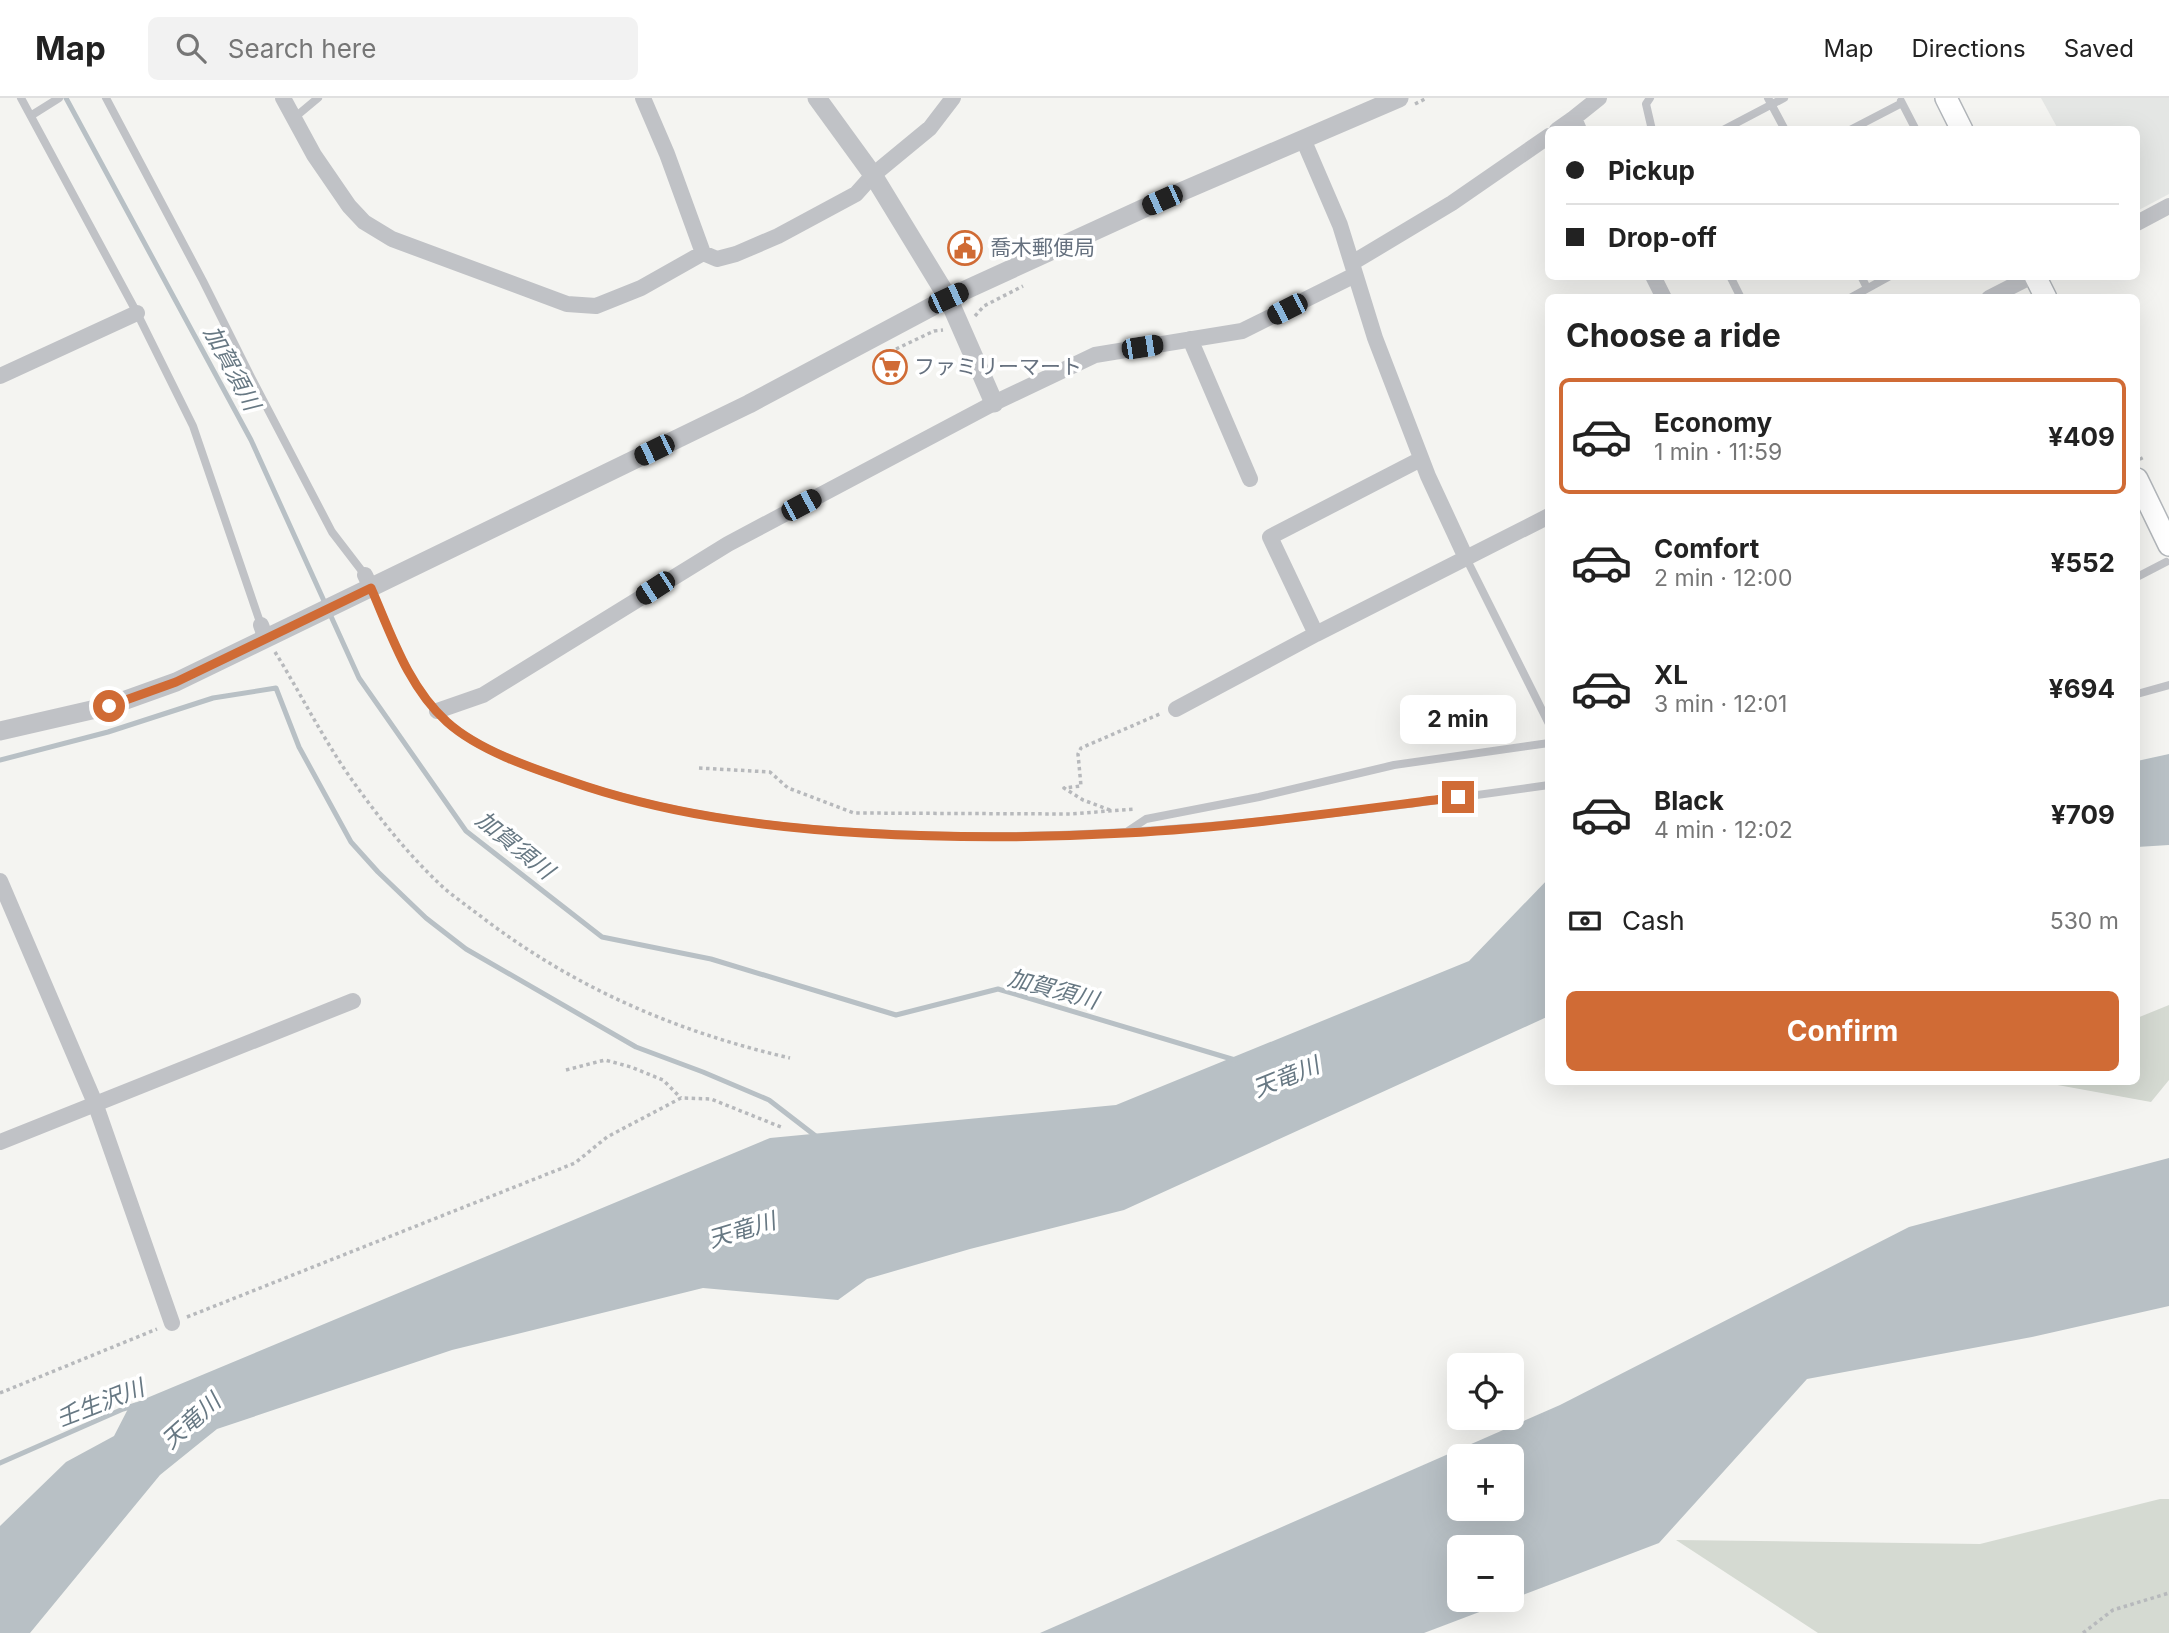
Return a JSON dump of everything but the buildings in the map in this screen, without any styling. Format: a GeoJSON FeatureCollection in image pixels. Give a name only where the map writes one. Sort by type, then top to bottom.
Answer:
{"type":"FeatureCollection","features":[{"type":"Feature","properties":{"kind":"main road"},"geometry":{"type":"LineString","coordinates":[[1946,98],[1960,126]]}},
{"type":"Feature","properties":{"kind":"main road"},"geometry":{"type":"LineString","coordinates":[[2140,486],[2167,554]]}},
{"type":"Feature","properties":{"kind":"street"},"geometry":{"type":"LineString","coordinates":[[283,98],[314,155],[349,206],[364,222],[391,239],[567,304],[596,306],[641,288],[703,253]]}},
{"type":"Feature","properties":{"kind":"street"},"geometry":{"type":"LineString","coordinates":[[643,98],[667,153],[703,253],[717,259],[778,236],[856,194],[873,175],[930,128],[953,98]]}},
{"type":"Feature","properties":{"kind":"street"},"geometry":{"type":"LineString","coordinates":[[817,98],[873,175],[948,298],[994,403]]}},
{"type":"Feature","properties":{"kind":"street"},"geometry":{"type":"LineString","coordinates":[[0,731],[109,706],[176,682],[269,637],[365,585],[749,404],[948,298],[1162,200],[1399,98]]}},
{"type":"Feature","properties":{"kind":"street"},"geometry":{"type":"LineString","coordinates":[[1577,124],[1600,98]]}},
{"type":"Feature","properties":{"kind":"street"},"geometry":{"type":"LineString","coordinates":[[437,711],[482,695],[728,544],[994,403],[1096,355],[1242,331],[1354,269],[1545,138]]}},
{"type":"Feature","properties":{"kind":"street"},"geometry":{"type":"LineString","coordinates":[[1303,139],[1340,225],[1375,338],[1422,459],[1466,558]]}},
{"type":"Feature","properties":{"kind":"street"},"geometry":{"type":"LineString","coordinates":[[2140,221],[2169,206]]}},
{"type":"Feature","properties":{"kind":"street"},"geometry":{"type":"LineString","coordinates":[[1997,294],[2026,280]]}},
{"type":"Feature","properties":{"kind":"street"},"geometry":{"type":"LineString","coordinates":[[0,376],[137,313]]}},
{"type":"Feature","properties":{"kind":"street"},"geometry":{"type":"LineString","coordinates":[[1191,340],[1250,479]]}},
{"type":"Feature","properties":{"kind":"street"},"geometry":{"type":"LineString","coordinates":[[1316,634],[1270,537],[1422,459]]}},
{"type":"Feature","properties":{"kind":"street"},"geometry":{"type":"LineString","coordinates":[[1176,709],[1316,634],[1545,518]]}},
{"type":"Feature","properties":{"kind":"street"},"geometry":{"type":"LineString","coordinates":[[0,881],[95,1103],[172,1323]]}},
{"type":"Feature","properties":{"kind":"street"},"geometry":{"type":"LineString","coordinates":[[0,1142],[353,1000]]}},
{"type":"Feature","properties":{"kind":"lane"},"geometry":{"type":"LineString","coordinates":[[21,98],[137,313],[193,426],[269,637]]}},
{"type":"Feature","properties":{"kind":"lane"},"geometry":{"type":"LineString","coordinates":[[32,115],[59,98]]}},
{"type":"Feature","properties":{"kind":"lane"},"geometry":{"type":"LineString","coordinates":[[106,98],[332,532],[365,585],[415,683],[437,711],[456,729],[484,746],[536,769],[594,789],[682,811],[791,829],[925,836],[1125,833],[1277,820],[1545,786]]}},
{"type":"Feature","properties":{"kind":"lane"},"geometry":{"type":"LineString","coordinates":[[294,118],[318,98]]}},
{"type":"Feature","properties":{"kind":"lane"},"geometry":{"type":"LineString","coordinates":[[1650,98],[1646,104],[1651,126]]}},
{"type":"Feature","properties":{"kind":"lane"},"geometry":{"type":"LineString","coordinates":[[1729,126],[1770,101],[1784,98]]}},
{"type":"Feature","properties":{"kind":"lane"},"geometry":{"type":"LineString","coordinates":[[1857,126],[1901,100],[1914,126]]}},
{"type":"Feature","properties":{"kind":"lane"},"geometry":{"type":"LineString","coordinates":[[1770,101],[1783,126]]}},
{"type":"Feature","properties":{"kind":"lane"},"geometry":{"type":"LineString","coordinates":[[1863,280],[1867,288]]}},
{"type":"Feature","properties":{"kind":"lane"},"geometry":{"type":"LineString","coordinates":[[1857,294],[1882,280]]}},
{"type":"Feature","properties":{"kind":"lane"},"geometry":{"type":"LineString","coordinates":[[2140,575],[2167,554]]}},
{"type":"Feature","properties":{"kind":"lane"},"geometry":{"type":"LineString","coordinates":[[1466,558],[1545,716]]}},
{"type":"Feature","properties":{"kind":"lane"},"geometry":{"type":"LineString","coordinates":[[2140,693],[2169,685]]}},
{"type":"Feature","properties":{"kind":"lane"},"geometry":{"type":"LineString","coordinates":[[1125,833],[1146,819],[1259,797],[1394,765],[1545,744]]}},
{"type":"Feature","properties":{"kind":"path"},"geometry":{"type":"LineString","coordinates":[[269,637],[351,779],[409,851],[446,889],[515,942],[620,1002],[682,1028],[790,1058]]}},
{"type":"Feature","properties":{"kind":"path"},"geometry":{"type":"LineString","coordinates":[[1112,811],[1064,789],[1081,786],[1078,754],[1081,748],[1176,709]]}},
{"type":"Feature","properties":{"kind":"path"},"geometry":{"type":"LineString","coordinates":[[699,768],[770,772],[788,788],[854,813],[1070,814],[1139,809]]}},
{"type":"Feature","properties":{"kind":"path"},"geometry":{"type":"LineString","coordinates":[[566,1070],[605,1060],[663,1080],[681,1098]]}},
{"type":"Feature","properties":{"kind":"path"},"geometry":{"type":"LineString","coordinates":[[0,1393],[575,1163],[607,1137],[681,1098],[711,1099],[780,1127]]}},
{"type":"Feature","properties":{"kind":"path"},"geometry":{"type":"LineString","coordinates":[[2083,1633],[2113,1610],[2169,1593]]}},
{"type":"Feature","properties":{"kind":"shaded area"},"geometry":{"type":"Polygon","coordinates":[[[2041,98],[2169,98],[2169,194],[2140,209],[2140,126],[2056,126],[2041,98]]]}},
{"type":"Feature","properties":{"kind":"shaded area"},"geometry":{"type":"Polygon","coordinates":[[[2169,1005],[2169,1080],[2151,1102],[2058,1085],[2140,1085],[2140,1017],[2169,1005]]]}},
{"type":"Feature","properties":{"kind":"shaded area"},"geometry":{"type":"Polygon","coordinates":[[[2169,1499],[2169,1633],[1818,1633],[1676,1540],[1980,1544],[2169,1499]]]}},
{"type":"Feature","properties":{"kind":"water"},"geometry":{"type":"Polygon","coordinates":[[[2169,754],[2169,845],[2140,847],[2140,760],[2169,754]]]}},
{"type":"Feature","properties":{"kind":"water","name":"天竜川"},"geometry":{"type":"Polygon","coordinates":[[[1545,882],[1545,1018],[1124,1210],[970,1249],[867,1279],[838,1300],[703,1288],[452,1350],[217,1429],[160,1475],[30,1633],[0,1633],[0,1526],[66,1462],[114,1436],[130,1405],[770,1138],[1116,1105],[1469,961],[1545,882]]]}},
{"type":"Feature","properties":{"kind":"water"},"geometry":{"type":"Polygon","coordinates":[[[2169,1158],[2169,1306],[2032,1337],[1807,1379],[1659,1543],[1524,1594],[1524,1535],[1447,1535],[1447,1612],[1479,1612],[1424,1633],[1040,1633],[1447,1455],[1447,1521],[1524,1521],[1524,1444],[1471,1444],[1503,1430],[1524,1430],[1524,1421],[1909,1227],[2169,1158]]]}},
{"type":"Feature","properties":{"kind":"waterway","name":"加賀須川"},"geometry":{"type":"LineString","coordinates":[[66,98],[251,440],[359,678],[466,831],[602,937],[711,959],[896,1015],[998,989],[1235,1060]]}},
{"type":"Feature","properties":{"kind":"waterway"},"geometry":{"type":"LineString","coordinates":[[0,760],[108,732],[213,698],[276,688],[299,747],[351,842],[426,918],[466,949],[636,1047],[769,1100],[817,1137]]}},
{"type":"Feature","properties":{"kind":"waterway","name":"壬生沢川"},"geometry":{"type":"LineString","coordinates":[[0,1463],[136,1405]]}},
{"type":"Feature","properties":{"kind":"place","name":"喬木郵便局"},"geometry":{"type":"Point","coordinates":[965,248]}},
{"type":"Feature","properties":{"kind":"place","name":"ファミリーマート"},"geometry":{"type":"Point","coordinates":[890,367]}},
{"type":"Feature","properties":{"kind":"route"},"geometry":{"type":"LineString","coordinates":[[109,706],[176,682],[371,588],[396,648],[415,683],[446,721],[456,729],[484,746],[545,773],[594,789],[682,811],[791,829],[925,836],[1000,836],[1125,833],[1277,820],[1458,797]]}}]}
